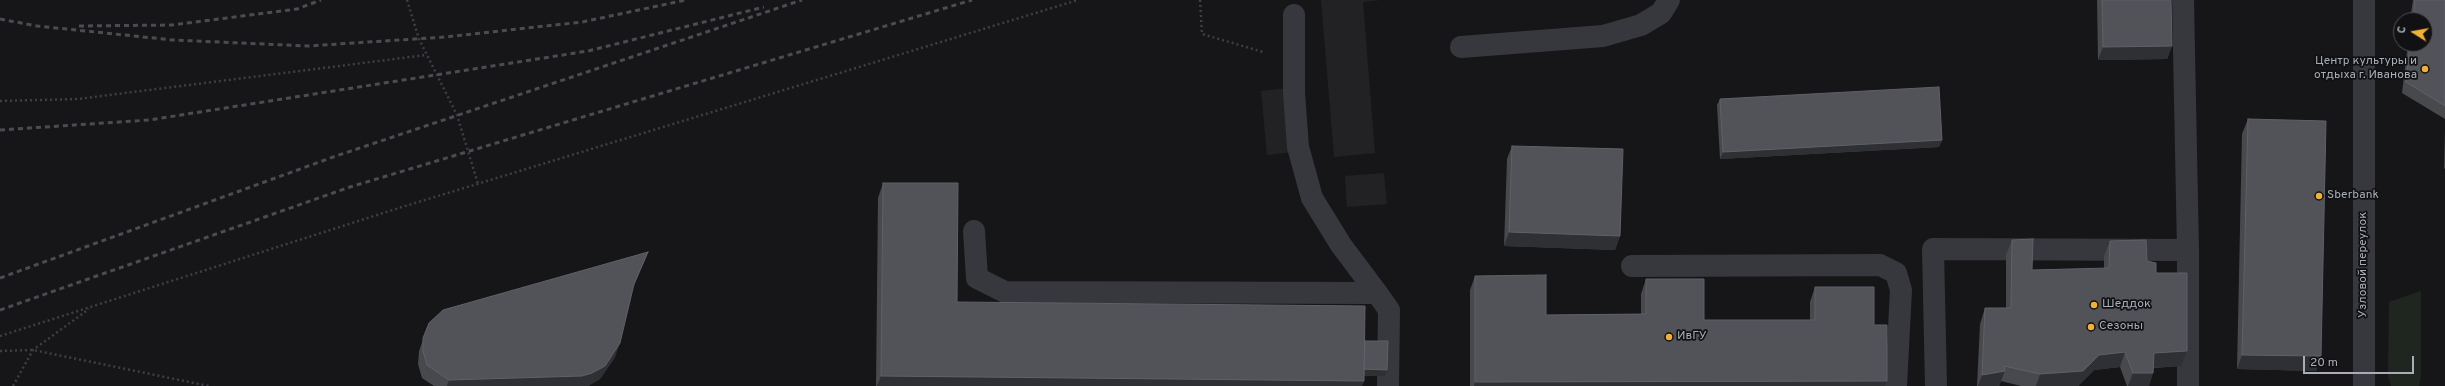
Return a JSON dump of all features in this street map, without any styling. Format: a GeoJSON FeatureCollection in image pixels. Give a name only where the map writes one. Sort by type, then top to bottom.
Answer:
{"type":"FeatureCollection","features":[{"type":"Feature","properties":{"kind":"street"},"geometry":{"type":"LineString","coordinates":[[1461,47],[1603,36],[1641,25],[1661,13],[1669,0]]}},
{"type":"Feature","properties":{"kind":"street"},"geometry":{"type":"LineString","coordinates":[[2184,0],[2188,250],[2188,386]]}},
{"type":"Feature","properties":{"kind":"street","name":"Узловой переулок"},"geometry":{"type":"LineString","coordinates":[[2364,0],[2364,386]]}},
{"type":"Feature","properties":{"kind":"street"},"geometry":{"type":"LineString","coordinates":[[1294,15],[1294,93],[1298,147],[1312,198],[1341,245],[1389,310],[1388,386]]}},
{"type":"Feature","properties":{"kind":"street"},"geometry":{"type":"LineString","coordinates":[[974,231],[976,278],[1005,292],[1377,293]]}},
{"type":"Feature","properties":{"kind":"street"},"geometry":{"type":"LineString","coordinates":[[1936,386],[1933,249],[2188,250]]}},
{"type":"Feature","properties":{"kind":"street"},"geometry":{"type":"LineString","coordinates":[[1632,266],[1880,264],[1896,272],[1902,290],[1896,386]]}},
{"type":"Feature","properties":{"kind":"path"},"geometry":{"type":"LineString","coordinates":[[407,0],[419,39],[457,116],[478,184]]}},
{"type":"Feature","properties":{"kind":"path"},"geometry":{"type":"LineString","coordinates":[[0,336],[478,184],[1078,0]]}},
{"type":"Feature","properties":{"kind":"path"},"geometry":{"type":"LineString","coordinates":[[1200,0],[1202,34],[1270,54],[1294,93]]}},
{"type":"Feature","properties":{"kind":"path"},"geometry":{"type":"LineString","coordinates":[[0,101],[78,99],[426,55]]}},
{"type":"Feature","properties":{"kind":"path"},"geometry":{"type":"LineString","coordinates":[[13,386],[33,350],[91,307]]}},
{"type":"Feature","properties":{"kind":"path"},"geometry":{"type":"LineString","coordinates":[[0,351],[33,350],[209,386]]}},
{"type":"Feature","properties":{"kind":"shaded area"},"geometry":{"type":"Polygon","coordinates":[[[1321,0],[1381,0],[1363,2],[1375,153],[1334,157],[1321,0]]]}},
{"type":"Feature","properties":{"kind":"shaded area"},"geometry":{"type":"Polygon","coordinates":[[[1296,87],[1303,151],[1267,155],[1261,91],[1296,87]]]}},
{"type":"Feature","properties":{"kind":"shaded area"},"geometry":{"type":"Polygon","coordinates":[[[1384,173],[1387,204],[1347,207],[1345,176],[1384,173]]]}},
{"type":"Feature","properties":{"kind":"shaded area"},"geometry":{"type":"Polygon","coordinates":[[[2421,291],[2421,378],[2419,386],[2391,386],[2388,376],[2389,302],[2421,291]]]}},
{"type":"Feature","properties":{"kind":"building"},"geometry":{"type":"Polygon","coordinates":[[[2102,0],[2171,0],[2172,46],[2103,47],[2102,0]]]}},
{"type":"Feature","properties":{"kind":"building","name":"Центр культуры и отдыха г. Иванова"},"geometry":{"type":"Polygon","coordinates":[[[2415,0],[2445,0],[2445,106],[2406,82],[2409,52],[2433,52],[2433,12],[2414,12],[2415,0]]]}},
{"type":"Feature","properties":{"kind":"building"},"geometry":{"type":"Polygon","coordinates":[[[1939,87],[1942,140],[1723,152],[1720,99],[1939,87]]]}},
{"type":"Feature","properties":{"kind":"building"},"geometry":{"type":"Polygon","coordinates":[[[2248,119],[2326,121],[2321,356],[2242,355],[2248,119]]]}},
{"type":"Feature","properties":{"kind":"building"},"geometry":{"type":"Polygon","coordinates":[[[1512,146],[1623,149],[1620,236],[1509,232],[1512,146]]]}},
{"type":"Feature","properties":{"kind":"building"},"geometry":{"type":"Polygon","coordinates":[[[883,183],[958,183],[957,302],[1365,306],[1364,381],[881,376],[883,183]]]}},
{"type":"Feature","properties":{"kind":"building","name":"Шеддок"},"geometry":{"type":"Polygon","coordinates":[[[2033,239],[2032,270],[2109,268],[2110,241],[2146,240],[2147,261],[2156,263],[2156,273],[2187,273],[2187,351],[2154,353],[2153,373],[2133,373],[2125,352],[2099,355],[2083,371],[2040,374],[2004,366],[2005,371],[1982,375],[1985,308],[2011,308],[2012,240],[2033,239]]]}},
{"type":"Feature","properties":{"kind":"building"},"geometry":{"type":"Polygon","coordinates":[[[648,252],[634,284],[620,343],[605,366],[592,373],[582,376],[449,380],[427,365],[423,351],[423,338],[429,323],[443,310],[648,252]]]}},
{"type":"Feature","properties":{"kind":"building","name":"ИвГУ"},"geometry":{"type":"Polygon","coordinates":[[[1546,275],[1546,315],[1646,314],[1646,279],[1704,279],[1704,320],[1815,320],[1815,287],[1874,287],[1874,325],[1887,325],[1887,381],[1475,382],[1475,276],[1546,275]]]}},
{"type":"Feature","properties":{"kind":"building"},"geometry":{"type":"Polygon","coordinates":[[[1365,341],[1388,341],[1387,370],[1364,369],[1365,341]]]}},
{"type":"Feature","properties":{"kind":"railway"},"geometry":{"type":"LineString","coordinates":[[79,26],[172,25],[297,9],[321,0]]}},
{"type":"Feature","properties":{"kind":"railway"},"geometry":{"type":"LineString","coordinates":[[0,19],[37,26],[173,40],[308,46],[445,37],[582,22],[686,0]]}},
{"type":"Feature","properties":{"kind":"railway"},"geometry":{"type":"LineString","coordinates":[[0,278],[336,156],[802,0]]}},
{"type":"Feature","properties":{"kind":"railway"},"geometry":{"type":"LineString","coordinates":[[0,310],[350,187],[972,0]]}},
{"type":"Feature","properties":{"kind":"railway"},"geometry":{"type":"LineString","coordinates":[[0,130],[149,120],[588,51],[764,7]]}},
{"type":"Feature","properties":{"kind":"place","name":"Центр культуры и отдыха г. Иванова"},"geometry":{"type":"Point","coordinates":[2425,69]}},
{"type":"Feature","properties":{"kind":"place","name":"Sberbank"},"geometry":{"type":"Point","coordinates":[2319,196]}},
{"type":"Feature","properties":{"kind":"place","name":"Шеддок"},"geometry":{"type":"Point","coordinates":[2094,305]}},
{"type":"Feature","properties":{"kind":"place","name":"Сезоны"},"geometry":{"type":"Point","coordinates":[2091,327]}},
{"type":"Feature","properties":{"kind":"place","name":"ИвГУ"},"geometry":{"type":"Point","coordinates":[1669,337]}}]}
